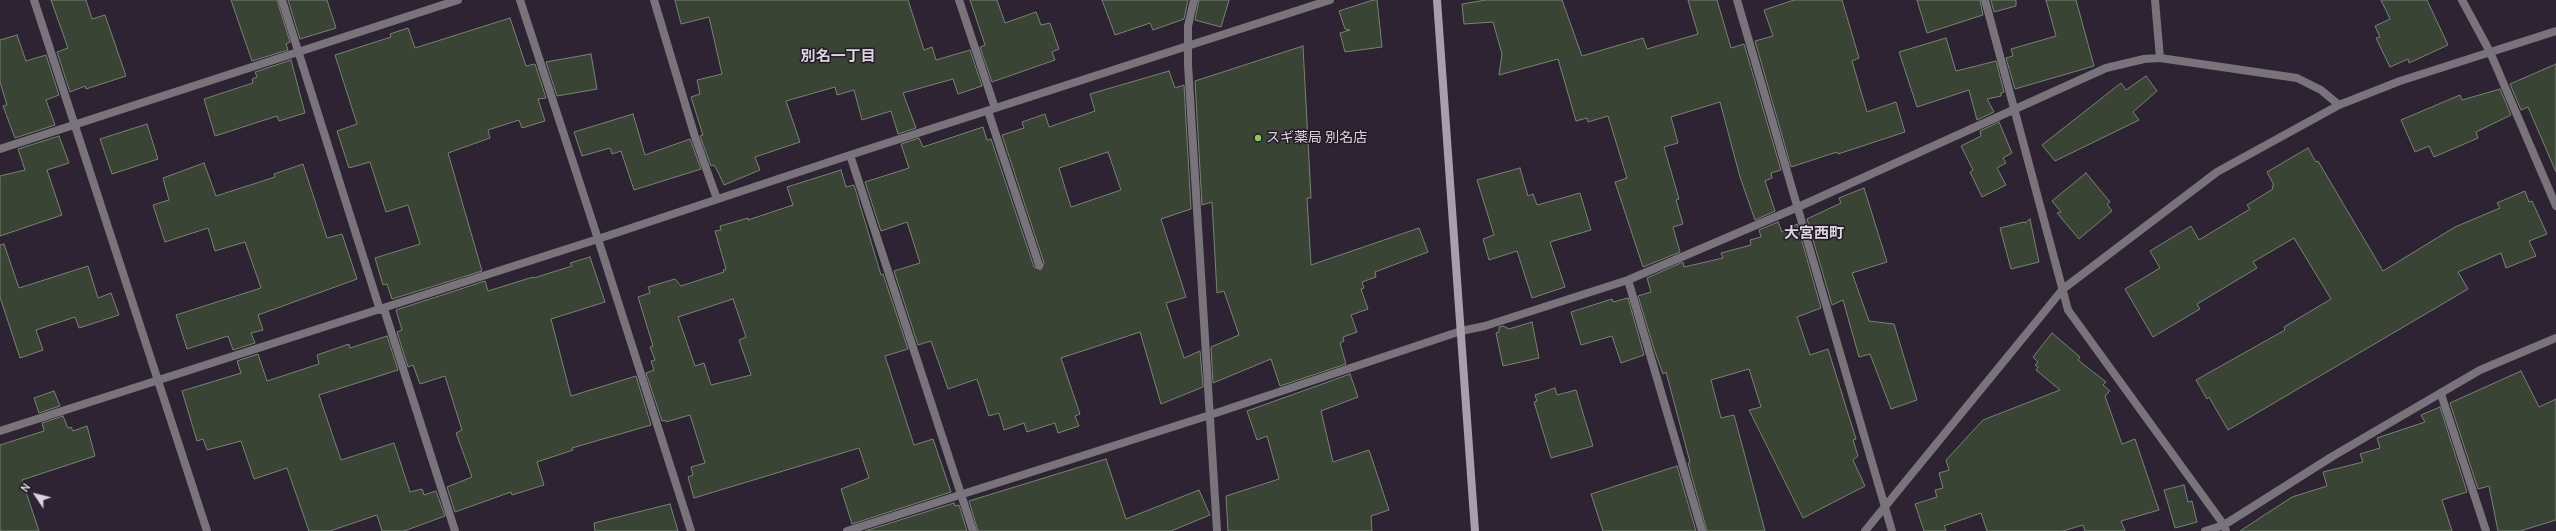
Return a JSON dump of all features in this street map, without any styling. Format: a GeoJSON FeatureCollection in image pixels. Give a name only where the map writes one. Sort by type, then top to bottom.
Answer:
{"type":"FeatureCollection","features":[{"type":"Feature","properties":{"kind":"street"},"geometry":{"type":"LineString","coordinates":[[34,0],[207,531]]}},
{"type":"Feature","properties":{"kind":"street"},"geometry":{"type":"LineString","coordinates":[[282,0],[455,531]]}},
{"type":"Feature","properties":{"kind":"street"},"geometry":{"type":"LineString","coordinates":[[0,149],[458,0]]}},
{"type":"Feature","properties":{"kind":"street"},"geometry":{"type":"LineString","coordinates":[[520,0],[691,531]]}},
{"type":"Feature","properties":{"kind":"street"},"geometry":{"type":"LineString","coordinates":[[654,0],[695,137],[717,199]]}},
{"type":"Feature","properties":{"kind":"street"},"geometry":{"type":"LineString","coordinates":[[959,0],[1039,265]]}},
{"type":"Feature","properties":{"kind":"street"},"geometry":{"type":"LineString","coordinates":[[1194,0],[1188,26],[1187,46],[1218,531]]}},
{"type":"Feature","properties":{"kind":"street"},"geometry":{"type":"LineString","coordinates":[[0,431],[157,379],[382,310],[850,155],[1330,0]]}},
{"type":"Feature","properties":{"kind":"street"},"geometry":{"type":"LineString","coordinates":[[1437,0],[1475,531]]}},
{"type":"Feature","properties":{"kind":"street"},"geometry":{"type":"LineString","coordinates":[[1737,0],[1796,208],[1892,531]]}},
{"type":"Feature","properties":{"kind":"street"},"geometry":{"type":"LineString","coordinates":[[1985,0],[2068,310],[2225,528]]}},
{"type":"Feature","properties":{"kind":"street"},"geometry":{"type":"LineString","coordinates":[[2155,0],[2160,58]]}},
{"type":"Feature","properties":{"kind":"street"},"geometry":{"type":"LineString","coordinates":[[2462,0],[2490,52],[2556,206]]}},
{"type":"Feature","properties":{"kind":"street"},"geometry":{"type":"LineString","coordinates":[[1865,531],[2063,289],[2217,172],[2339,105],[2400,81],[2556,31]]}},
{"type":"Feature","properties":{"kind":"street"},"geometry":{"type":"LineString","coordinates":[[847,531],[1210,415],[1461,331],[1485,326],[1628,280],[1796,208],[2106,68],[2144,59],[2160,58],[2297,78],[2321,90],[2339,105]]}},
{"type":"Feature","properties":{"kind":"street"},"geometry":{"type":"LineString","coordinates":[[850,155],[973,531]]}},
{"type":"Feature","properties":{"kind":"street"},"geometry":{"type":"LineString","coordinates":[[1628,280],[1702,531]]}},
{"type":"Feature","properties":{"kind":"street"},"geometry":{"type":"LineString","coordinates":[[2205,531],[2225,528],[2333,456],[2480,370],[2556,338]]}},
{"type":"Feature","properties":{"kind":"street"},"geometry":{"type":"LineString","coordinates":[[2441,394],[2486,531]]}},
{"type":"Feature","properties":{"kind":"building"},"geometry":{"type":"Polygon","coordinates":[[[51,0],[86,0],[92,19],[105,15],[126,76],[86,89],[85,86],[70,92],[57,52],[68,48],[51,0]]]}},
{"type":"Feature","properties":{"kind":"building"},"geometry":{"type":"Polygon","coordinates":[[[231,0],[277,0],[290,42],[286,44],[288,50],[252,61],[231,0]]]}},
{"type":"Feature","properties":{"kind":"building"},"geometry":{"type":"Polygon","coordinates":[[[288,0],[327,0],[336,28],[300,39],[288,0]]]}},
{"type":"Feature","properties":{"kind":"building"},"geometry":{"type":"Polygon","coordinates":[[[675,0],[908,0],[924,50],[932,47],[936,60],[970,50],[982,86],[958,94],[953,79],[903,93],[916,128],[898,134],[891,111],[862,120],[854,90],[837,95],[835,87],[786,101],[800,142],[755,157],[760,170],[724,185],[714,165],[711,166],[700,136],[703,135],[691,97],[700,94],[697,80],[722,74],[709,17],[681,24],[675,0]]]}},
{"type":"Feature","properties":{"kind":"building"},"geometry":{"type":"Polygon","coordinates":[[[970,0],[997,0],[1005,23],[1036,12],[1041,25],[1050,23],[1059,49],[1052,52],[1055,60],[992,82],[980,47],[985,45],[970,0]]]}},
{"type":"Feature","properties":{"kind":"building"},"geometry":{"type":"Polygon","coordinates":[[[1102,0],[1188,0],[1184,19],[1153,30],[1150,23],[1115,35],[1102,0]]]}},
{"type":"Feature","properties":{"kind":"building"},"geometry":{"type":"Polygon","coordinates":[[[1199,0],[1229,0],[1221,27],[1195,20],[1199,0]]]}},
{"type":"Feature","properties":{"kind":"building"},"geometry":{"type":"Polygon","coordinates":[[[1377,0],[1382,47],[1345,52],[1340,33],[1350,30],[1345,29],[1339,11],[1377,0]]]}},
{"type":"Feature","properties":{"kind":"building"},"geometry":{"type":"Polygon","coordinates":[[[1486,0],[1562,0],[1582,56],[1643,38],[1647,49],[1698,34],[1688,0],[1717,0],[1731,48],[1744,44],[1781,170],[1771,173],[1772,178],[1765,181],[1775,211],[1755,220],[1740,177],[1720,102],[1671,117],[1678,143],[1664,147],[1679,199],[1676,200],[1683,224],[1673,227],[1680,252],[1643,267],[1615,182],[1627,178],[1608,116],[1588,122],[1587,118],[1576,121],[1558,59],[1499,75],[1502,54],[1493,22],[1464,24],[1462,4],[1486,0]]]}},
{"type":"Feature","properties":{"kind":"building"},"geometry":{"type":"Polygon","coordinates":[[[1794,0],[1842,0],[1859,58],[1852,61],[1867,112],[1896,102],[1905,132],[1838,154],[1837,152],[1791,167],[1755,41],[1773,36],[1764,10],[1794,0]]]}},
{"type":"Feature","properties":{"kind":"building"},"geometry":{"type":"Polygon","coordinates":[[[1917,0],[1980,0],[1983,15],[1927,33],[1917,0]]]}},
{"type":"Feature","properties":{"kind":"building"},"geometry":{"type":"Polygon","coordinates":[[[1991,0],[2016,0],[2016,6],[1994,12],[1991,0]]]}},
{"type":"Feature","properties":{"kind":"building"},"geometry":{"type":"Polygon","coordinates":[[[2046,0],[2076,0],[2094,66],[2015,89],[2006,58],[2013,56],[2011,49],[2056,36],[2046,0]]]}},
{"type":"Feature","properties":{"kind":"building"},"geometry":{"type":"Polygon","coordinates":[[[2381,0],[2427,0],[2448,45],[2409,63],[2408,59],[2390,67],[2376,38],[2380,37],[2375,26],[2390,19],[2381,0]]]}},
{"type":"Feature","properties":{"kind":"building"},"geometry":{"type":"Polygon","coordinates":[[[510,18],[526,66],[535,64],[546,98],[538,99],[545,121],[522,128],[519,120],[488,130],[490,138],[448,153],[482,271],[392,299],[387,284],[383,285],[375,258],[420,244],[408,205],[386,212],[370,162],[349,168],[337,131],[357,124],[335,55],[391,37],[390,34],[408,28],[415,48],[510,18]]]}},
{"type":"Feature","properties":{"kind":"building"},"geometry":{"type":"Polygon","coordinates":[[[17,35],[26,61],[46,55],[59,95],[46,100],[55,125],[15,138],[3,106],[7,105],[0,82],[0,40],[17,35]]]}},
{"type":"Feature","properties":{"kind":"building"},"geometry":{"type":"Polygon","coordinates":[[[1946,38],[1956,71],[1996,61],[2004,92],[2001,93],[2001,96],[1987,99],[1994,112],[1977,120],[1969,90],[1917,107],[1899,52],[1946,38]]]}},
{"type":"Feature","properties":{"kind":"building"},"geometry":{"type":"Polygon","coordinates":[[[1303,46],[1311,198],[1307,198],[1311,265],[1419,228],[1428,252],[1375,272],[1376,277],[1362,282],[1364,288],[1361,289],[1368,309],[1351,315],[1357,332],[1343,337],[1344,341],[1340,343],[1346,364],[1280,386],[1271,359],[1213,383],[1211,347],[1239,335],[1224,291],[1217,293],[1212,202],[1202,205],[1195,81],[1303,46]]]}},
{"type":"Feature","properties":{"kind":"building"},"geometry":{"type":"Polygon","coordinates":[[[591,54],[597,89],[557,96],[546,62],[591,54]]]}},
{"type":"Feature","properties":{"kind":"building"},"geometry":{"type":"Polygon","coordinates":[[[291,60],[305,113],[279,121],[277,116],[215,136],[204,99],[253,83],[252,79],[257,77],[255,72],[291,60]]]}},
{"type":"Feature","properties":{"kind":"building"},"geometry":{"type":"Polygon","coordinates":[[[2556,64],[2556,172],[2528,107],[2521,110],[2510,84],[2556,64]]]}},
{"type":"Feature","properties":{"kind":"building"},"geometry":{"type":"Polygon","coordinates":[[[1169,71],[1175,88],[1184,85],[1191,209],[1161,219],[1186,297],[1166,303],[1184,358],[1200,351],[1203,387],[1161,404],[1140,332],[1061,358],[1080,414],[1075,416],[1079,426],[1058,433],[1055,423],[1027,432],[1024,423],[1004,430],[999,413],[989,416],[977,379],[948,389],[931,341],[918,345],[894,271],[920,263],[907,222],[881,231],[865,182],[909,168],[901,144],[919,138],[923,147],[983,127],[987,140],[991,139],[1034,267],[1041,270],[1044,263],[1002,135],[1024,128],[1022,122],[1045,114],[1049,127],[1095,111],[1090,94],[1169,71]],[[1108,152],[1059,168],[1071,207],[1121,190],[1108,152]]]}},
{"type":"Feature","properties":{"kind":"building"},"geometry":{"type":"Polygon","coordinates":[[[2146,76],[2157,91],[2133,112],[2139,120],[2055,161],[2042,145],[2121,83],[2126,90],[2146,76]]]}},
{"type":"Feature","properties":{"kind":"building"},"geometry":{"type":"Polygon","coordinates":[[[2500,89],[2511,115],[2476,132],[2478,138],[2434,157],[2429,146],[2415,152],[2401,120],[2460,95],[2462,100],[2500,89]]]}},
{"type":"Feature","properties":{"kind":"building"},"geometry":{"type":"Polygon","coordinates":[[[633,114],[645,155],[690,139],[701,169],[634,190],[621,151],[612,154],[610,148],[582,156],[574,132],[633,114]]]}},
{"type":"Feature","properties":{"kind":"building"},"geometry":{"type":"Polygon","coordinates":[[[1999,122],[2012,153],[2003,158],[2006,163],[1997,168],[2006,185],[1982,197],[1970,172],[1973,170],[1961,146],[1981,136],[1980,131],[1999,122]]]}},
{"type":"Feature","properties":{"kind":"building"},"geometry":{"type":"Polygon","coordinates":[[[147,124],[158,159],[112,174],[100,139],[147,124]]]}},
{"type":"Feature","properties":{"kind":"building"},"geometry":{"type":"Polygon","coordinates":[[[59,136],[69,163],[47,170],[62,215],[0,236],[0,176],[25,170],[18,149],[59,136]]]}},
{"type":"Feature","properties":{"kind":"building"},"geometry":{"type":"Polygon","coordinates":[[[2308,148],[2316,162],[2318,161],[2383,271],[2455,227],[2500,208],[2497,203],[2525,191],[2529,202],[2532,201],[2547,234],[2529,241],[2536,256],[2506,268],[2501,253],[2458,272],[2468,289],[2228,430],[2209,397],[2207,399],[2196,380],[2285,330],[2284,327],[2331,299],[2294,238],[2253,262],[2257,268],[2197,304],[2200,309],[2153,337],[2125,289],[2160,268],[2150,251],[2191,226],[2199,240],[2250,209],[2247,205],[2273,189],[2272,186],[2274,185],[2267,172],[2308,148]]]}},
{"type":"Feature","properties":{"kind":"building"},"geometry":{"type":"Polygon","coordinates":[[[204,163],[216,196],[275,177],[274,174],[303,164],[327,238],[342,234],[357,279],[258,315],[263,330],[251,333],[255,343],[233,350],[228,336],[187,349],[176,315],[261,288],[245,242],[215,251],[208,228],[165,242],[153,205],[169,200],[163,178],[204,163]]]}},
{"type":"Feature","properties":{"kind":"building"},"geometry":{"type":"Polygon","coordinates":[[[1520,168],[1528,196],[1533,194],[1537,205],[1580,193],[1591,230],[1550,242],[1565,287],[1532,298],[1517,251],[1489,260],[1483,239],[1494,235],[1477,180],[1520,168]]]}},
{"type":"Feature","properties":{"kind":"building"},"geometry":{"type":"Polygon","coordinates":[[[841,170],[846,187],[854,185],[881,275],[883,274],[908,349],[885,356],[914,445],[933,439],[951,492],[852,524],[841,489],[869,478],[859,448],[694,498],[688,477],[693,475],[691,467],[705,463],[690,415],[666,422],[665,420],[662,421],[646,373],[654,370],[651,361],[655,360],[650,347],[653,346],[638,297],[650,293],[648,287],[675,279],[681,286],[724,272],[723,270],[726,269],[715,231],[721,230],[720,226],[748,218],[748,220],[793,205],[787,187],[841,170]],[[733,299],[678,317],[695,366],[704,363],[711,385],[751,375],[739,340],[746,337],[733,299]]]}},
{"type":"Feature","properties":{"kind":"building"},"geometry":{"type":"Polygon","coordinates":[[[2086,173],[2110,202],[2107,204],[2112,211],[2079,239],[2057,213],[2061,212],[2052,201],[2086,173]]]}},
{"type":"Feature","properties":{"kind":"building"},"geometry":{"type":"Polygon","coordinates":[[[1864,188],[1887,262],[1852,273],[1869,321],[1894,324],[1917,400],[1891,409],[1870,354],[1859,357],[1843,300],[1832,305],[1807,219],[1841,203],[1839,198],[1864,188]]]}},
{"type":"Feature","properties":{"kind":"building"},"geometry":{"type":"Polygon","coordinates":[[[2030,219],[2039,262],[2011,269],[2000,228],[2025,223],[2030,219]]]}},
{"type":"Feature","properties":{"kind":"building"},"geometry":{"type":"Polygon","coordinates":[[[1778,222],[1782,232],[1797,224],[1821,308],[1797,317],[1810,355],[1828,349],[1856,439],[1853,440],[1858,456],[1853,460],[1865,486],[1803,518],[1749,410],[1761,407],[1749,369],[1711,380],[1721,418],[1734,415],[1765,531],[1707,531],[1688,463],[1690,462],[1666,372],[1663,374],[1638,296],[1651,292],[1647,278],[1683,262],[1684,267],[1723,258],[1721,253],[1751,245],[1750,240],[1761,237],[1759,230],[1778,222]]]}},
{"type":"Feature","properties":{"kind":"building"},"geometry":{"type":"Polygon","coordinates":[[[4,244],[19,288],[88,266],[98,298],[111,293],[119,315],[79,328],[75,317],[36,330],[43,350],[20,358],[0,297],[0,245],[4,244]]]}},
{"type":"Feature","properties":{"kind":"building"},"geometry":{"type":"Polygon","coordinates":[[[590,257],[605,302],[551,319],[571,396],[636,376],[651,425],[572,448],[573,450],[537,462],[544,485],[512,495],[511,492],[455,512],[447,487],[472,477],[456,433],[462,430],[445,376],[420,384],[413,365],[408,367],[397,332],[402,330],[396,310],[485,281],[488,291],[572,266],[570,263],[590,257]]]}},
{"type":"Feature","properties":{"kind":"building"},"geometry":{"type":"Polygon","coordinates":[[[1628,298],[1644,355],[1621,363],[1612,336],[1581,345],[1571,312],[1612,299],[1613,302],[1628,298]]]}},
{"type":"Feature","properties":{"kind":"building"},"geometry":{"type":"Polygon","coordinates":[[[1532,322],[1539,358],[1503,366],[1496,333],[1499,332],[1499,327],[1503,326],[1509,329],[1532,322]]]}},
{"type":"Feature","properties":{"kind":"building"},"geometry":{"type":"Polygon","coordinates":[[[2052,333],[2080,357],[2078,360],[2106,382],[2103,385],[2110,391],[2105,396],[2122,444],[2135,439],[2159,510],[2121,521],[2125,531],[2085,531],[2083,525],[2063,531],[1987,531],[1981,513],[1944,526],[1946,531],[1924,531],[1915,504],[1937,497],[1935,490],[1943,488],[1939,473],[1949,470],[1946,460],[1983,420],[2060,390],[2036,370],[2038,367],[2035,365],[2038,362],[2033,357],[2052,333]]]}},
{"type":"Feature","properties":{"kind":"building"},"geometry":{"type":"Polygon","coordinates":[[[387,336],[398,370],[319,395],[341,460],[394,443],[410,492],[422,489],[424,495],[436,491],[445,516],[404,531],[382,531],[377,515],[330,531],[309,531],[287,468],[254,479],[241,441],[207,450],[203,439],[197,441],[182,391],[241,373],[237,361],[258,354],[267,381],[319,364],[317,355],[349,344],[350,348],[387,336]]]}},
{"type":"Feature","properties":{"kind":"building"},"geometry":{"type":"Polygon","coordinates":[[[2521,371],[2539,407],[2556,399],[2556,520],[2520,531],[2498,531],[2489,486],[2478,489],[2450,403],[2521,371]]]}},
{"type":"Feature","properties":{"kind":"building"},"geometry":{"type":"Polygon","coordinates":[[[1350,374],[1358,397],[1321,411],[1333,462],[1369,450],[1389,510],[1371,516],[1372,531],[1228,531],[1226,496],[1279,479],[1267,436],[1257,440],[1247,411],[1350,374]]]}},
{"type":"Feature","properties":{"kind":"building"},"geometry":{"type":"Polygon","coordinates":[[[1555,388],[1557,395],[1576,390],[1593,446],[1551,458],[1534,402],[1537,401],[1535,395],[1555,388]]]}},
{"type":"Feature","properties":{"kind":"building"},"geometry":{"type":"Polygon","coordinates":[[[54,391],[60,406],[39,413],[34,398],[54,391]]]}},
{"type":"Feature","properties":{"kind":"building"},"geometry":{"type":"Polygon","coordinates":[[[2440,407],[2467,492],[2442,500],[2452,531],[2240,531],[2292,497],[2327,486],[2323,472],[2363,462],[2360,454],[2380,448],[2377,438],[2425,422],[2421,415],[2440,407]]]}},
{"type":"Feature","properties":{"kind":"building"},"geometry":{"type":"Polygon","coordinates":[[[63,416],[68,428],[71,427],[73,431],[87,426],[95,456],[22,480],[39,531],[0,531],[0,445],[44,431],[42,423],[63,416]]]}},
{"type":"Feature","properties":{"kind":"building"},"geometry":{"type":"Polygon","coordinates":[[[1106,459],[1126,519],[1199,490],[1210,515],[1171,531],[978,531],[969,501],[1106,459]]]}},
{"type":"Feature","properties":{"kind":"building"},"geometry":{"type":"Polygon","coordinates":[[[1677,466],[1696,531],[1603,531],[1591,494],[1677,466]]]}},
{"type":"Feature","properties":{"kind":"building"},"geometry":{"type":"Polygon","coordinates":[[[2184,485],[2188,502],[2192,501],[2197,522],[2175,528],[2164,490],[2184,485]]]}},
{"type":"Feature","properties":{"kind":"building"},"geometry":{"type":"Polygon","coordinates":[[[954,503],[955,506],[959,505],[967,531],[865,531],[954,503]]]}},
{"type":"Feature","properties":{"kind":"building"},"geometry":{"type":"Polygon","coordinates":[[[670,504],[678,531],[595,531],[594,523],[670,504]]]}},
{"type":"Feature","properties":{"kind":"place","name":"スギ薬局 別名店"},"geometry":{"type":"Point","coordinates":[1258,138]}},
{"type":"Feature","properties":{"kind":"district","name":"別名一丁目"},"geometry":{"type":"Point","coordinates":[838,57]}},
{"type":"Feature","properties":{"kind":"district","name":"大宮西町"},"geometry":{"type":"Point","coordinates":[1814,234]}}]}
